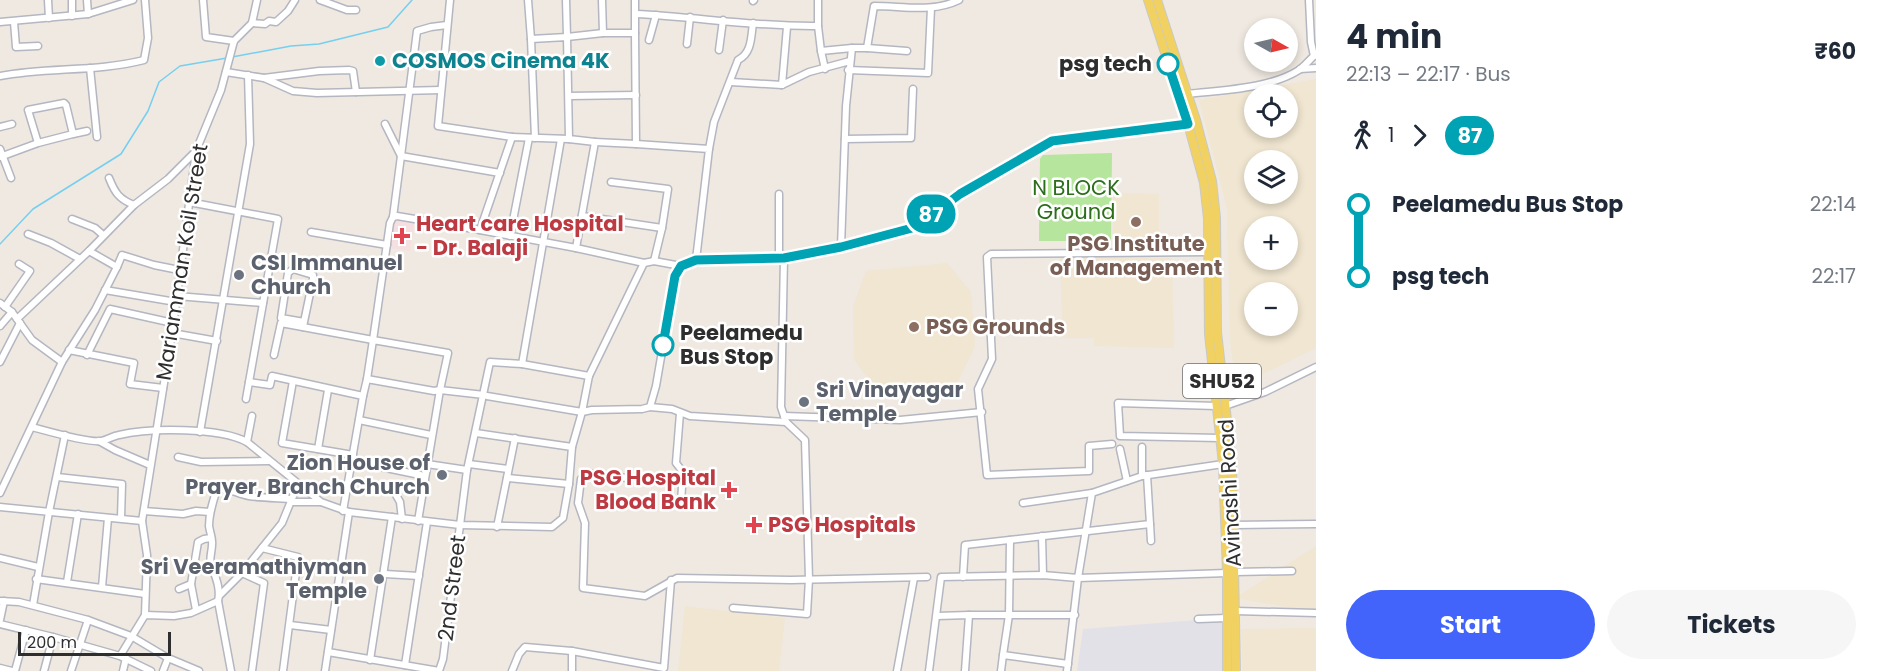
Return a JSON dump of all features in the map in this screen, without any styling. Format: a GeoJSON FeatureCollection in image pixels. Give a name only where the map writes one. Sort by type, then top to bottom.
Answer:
{"type":"FeatureCollection","features":[{"type":"Feature","properties":{"kind":"main road","name":"SHU52"},"geometry":{"type":"LineString","coordinates":[[1148,0],[1188,124],[1204,183],[1208,219],[1209,334],[1220,406],[1220,438],[1231,572],[1227,618],[1227,671]]}},
{"type":"Feature","properties":{"kind":"main road","name":"Avinashi Road"},"geometry":{"type":"LineString","coordinates":[[1157,0],[1188,94],[1212,181],[1216,218],[1220,406],[1232,464],[1234,525],[1231,572],[1235,611],[1236,671]]}},
{"type":"Feature","properties":{"kind":"street"},"geometry":{"type":"LineString","coordinates":[[48,0],[49,18]]}},
{"type":"Feature","properties":{"kind":"street"},"geometry":{"type":"LineString","coordinates":[[72,0],[72,16]]}},
{"type":"Feature","properties":{"kind":"street"},"geometry":{"type":"LineString","coordinates":[[87,0],[88,14]]}},
{"type":"Feature","properties":{"kind":"street"},"geometry":{"type":"LineString","coordinates":[[0,22],[88,14],[133,0]]}},
{"type":"Feature","properties":{"kind":"street"},"geometry":{"type":"LineString","coordinates":[[0,76],[58,69],[123,65],[144,60],[148,38],[145,0]]}},
{"type":"Feature","properties":{"kind":"street"},"geometry":{"type":"LineString","coordinates":[[203,0],[206,37],[234,40],[252,23],[256,0]]}},
{"type":"Feature","properties":{"kind":"street"},"geometry":{"type":"LineString","coordinates":[[252,23],[276,22],[288,11],[295,0]]}},
{"type":"Feature","properties":{"kind":"street"},"geometry":{"type":"LineString","coordinates":[[320,0],[356,10]]}},
{"type":"Feature","properties":{"kind":"street"},"geometry":{"type":"LineString","coordinates":[[450,0],[438,126],[512,137],[709,149]]}},
{"type":"Feature","properties":{"kind":"street"},"geometry":{"type":"LineString","coordinates":[[510,236],[532,138],[531,39],[528,0]]}},
{"type":"Feature","properties":{"kind":"street"},"geometry":{"type":"LineString","coordinates":[[566,0],[569,96],[565,139],[543,242],[522,364],[589,376]]}},
{"type":"Feature","properties":{"kind":"street"},"geometry":{"type":"LineString","coordinates":[[602,0],[603,33]]}},
{"type":"Feature","properties":{"kind":"street"},"geometry":{"type":"LineString","coordinates":[[635,0],[636,144]]}},
{"type":"Feature","properties":{"kind":"street"},"geometry":{"type":"LineString","coordinates":[[818,0],[818,27],[825,69]]}},
{"type":"Feature","properties":{"kind":"street"},"geometry":{"type":"LineString","coordinates":[[1188,94],[1239,88],[1282,79],[1300,69],[1315,55],[1311,42],[1309,0]]}},
{"type":"Feature","properties":{"kind":"street"},"geometry":{"type":"LineString","coordinates":[[867,48],[874,3],[931,8],[945,7],[956,1]]}},
{"type":"Feature","properties":{"kind":"street"},"geometry":{"type":"LineString","coordinates":[[848,70],[928,73],[931,8]]}},
{"type":"Feature","properties":{"kind":"street"},"geometry":{"type":"LineString","coordinates":[[636,14],[787,27],[818,27]]}},
{"type":"Feature","properties":{"kind":"street"},"geometry":{"type":"LineString","coordinates":[[649,40],[656,15]]}},
{"type":"Feature","properties":{"kind":"street"},"geometry":{"type":"LineString","coordinates":[[687,45],[690,17]]}},
{"type":"Feature","properties":{"kind":"street"},"geometry":{"type":"LineString","coordinates":[[719,50],[723,20]]}},
{"type":"Feature","properties":{"kind":"street"},"geometry":{"type":"LineString","coordinates":[[14,22],[16,47],[38,46]]}},
{"type":"Feature","properties":{"kind":"street"},"geometry":{"type":"LineString","coordinates":[[696,260],[714,122],[738,60],[746,56],[750,48],[753,23]]}},
{"type":"Feature","properties":{"kind":"street"},"geometry":{"type":"LineString","coordinates":[[325,671],[352,458],[367,379],[390,223],[393,217],[417,31],[447,25]]}},
{"type":"Feature","properties":{"kind":"street"},"geometry":{"type":"LineString","coordinates":[[782,85],[787,27]]}},
{"type":"Feature","properties":{"kind":"street"},"geometry":{"type":"LineString","coordinates":[[531,39],[603,33],[635,33]]}},
{"type":"Feature","properties":{"kind":"street","name":"Mariamman Koil Street"},"geometry":{"type":"LineString","coordinates":[[145,615],[147,555],[142,521],[172,333],[196,151],[221,90],[234,40]]}},
{"type":"Feature","properties":{"kind":"street"},"geometry":{"type":"LineString","coordinates":[[821,51],[852,48],[907,51]]}},
{"type":"Feature","properties":{"kind":"street"},"geometry":{"type":"LineString","coordinates":[[841,247],[848,70],[852,48]]}},
{"type":"Feature","properties":{"kind":"street"},"geometry":{"type":"LineString","coordinates":[[731,82],[782,85],[809,72],[850,61]]}},
{"type":"Feature","properties":{"kind":"street"},"geometry":{"type":"LineString","coordinates":[[90,68],[97,137]]}},
{"type":"Feature","properties":{"kind":"street"},"geometry":{"type":"LineString","coordinates":[[1300,69],[1316,68]]}},
{"type":"Feature","properties":{"kind":"street"},"geometry":{"type":"LineString","coordinates":[[264,78],[319,71],[349,70],[353,71],[356,92]]}},
{"type":"Feature","properties":{"kind":"street"},"geometry":{"type":"LineString","coordinates":[[226,72],[264,78],[293,91],[317,93],[441,90]]}},
{"type":"Feature","properties":{"kind":"street"},"geometry":{"type":"LineString","coordinates":[[200,432],[250,144],[248,75]]}},
{"type":"Feature","properties":{"kind":"street"},"geometry":{"type":"LineString","coordinates":[[845,139],[911,138],[913,89]]}},
{"type":"Feature","properties":{"kind":"street"},"geometry":{"type":"LineString","coordinates":[[569,96],[636,95]]}},
{"type":"Feature","properties":{"kind":"street"},"geometry":{"type":"LineString","coordinates":[[38,143],[28,110],[64,103],[68,109],[73,134]]}},
{"type":"Feature","properties":{"kind":"street"},"geometry":{"type":"LineString","coordinates":[[0,127],[12,124]]}},
{"type":"Feature","properties":{"kind":"street"},"geometry":{"type":"LineString","coordinates":[[385,124],[401,156]]}},
{"type":"Feature","properties":{"kind":"street"},"geometry":{"type":"LineString","coordinates":[[393,217],[480,230],[644,263],[654,261],[681,266],[696,260],[781,258],[841,247],[916,227],[960,194],[1052,141],[1188,124]]}},
{"type":"Feature","properties":{"kind":"street"},"geometry":{"type":"LineString","coordinates":[[1,157],[38,143],[87,131]]}},
{"type":"Feature","properties":{"kind":"street"},"geometry":{"type":"LineString","coordinates":[[480,230],[512,137]]}},
{"type":"Feature","properties":{"kind":"street"},"geometry":{"type":"LineString","coordinates":[[576,248],[595,142]]}},
{"type":"Feature","properties":{"kind":"street"},"geometry":{"type":"LineString","coordinates":[[0,149],[1,157],[11,178]]}},
{"type":"Feature","properties":{"kind":"street"},"geometry":{"type":"LineString","coordinates":[[0,362],[18,321],[134,205],[168,179],[196,151]]}},
{"type":"Feature","properties":{"kind":"street"},"geometry":{"type":"LineString","coordinates":[[401,156],[500,172]]}},
{"type":"Feature","properties":{"kind":"street"},"geometry":{"type":"LineString","coordinates":[[109,178],[116,195],[123,201],[134,205]]}},
{"type":"Feature","properties":{"kind":"street"},"geometry":{"type":"LineString","coordinates":[[611,182],[667,187],[662,228],[654,261]]}},
{"type":"Feature","properties":{"kind":"street"},"geometry":{"type":"LineString","coordinates":[[733,608],[807,614],[809,579],[805,440],[785,419],[781,407],[779,194]]}},
{"type":"Feature","properties":{"kind":"street"},"geometry":{"type":"LineString","coordinates":[[189,202],[278,219],[246,399]]}},
{"type":"Feature","properties":{"kind":"street"},"geometry":{"type":"LineString","coordinates":[[582,216],[662,228]]}},
{"type":"Feature","properties":{"kind":"street"},"geometry":{"type":"LineString","coordinates":[[72,219],[95,228],[104,235]]}},
{"type":"Feature","properties":{"kind":"street"},"geometry":{"type":"LineString","coordinates":[[311,232],[387,245]]}},
{"type":"Feature","properties":{"kind":"street"},"geometry":{"type":"LineString","coordinates":[[28,234],[80,259]]}},
{"type":"Feature","properties":{"kind":"street"},"geometry":{"type":"LineString","coordinates":[[89,251],[117,267]]}},
{"type":"Feature","properties":{"kind":"street"},"geometry":{"type":"LineString","coordinates":[[1112,444],[1089,446],[1089,471],[987,475],[978,389],[993,354],[987,256],[992,254],[1209,252]]}},
{"type":"Feature","properties":{"kind":"street"},"geometry":{"type":"LineString","coordinates":[[0,493],[62,362],[105,290],[122,255],[179,270]]}},
{"type":"Feature","properties":{"kind":"street"},"geometry":{"type":"LineString","coordinates":[[231,671],[215,570],[210,561],[210,512],[217,489],[249,496],[321,502],[346,511],[418,521],[497,527],[552,527],[563,518],[572,447],[589,376],[644,263]]}},
{"type":"Feature","properties":{"kind":"street"},"geometry":{"type":"LineString","coordinates":[[19,264],[30,271],[3,305],[12,312],[32,340],[62,362]]}},
{"type":"Feature","properties":{"kind":"street"},"geometry":{"type":"LineString","coordinates":[[650,407],[656,386],[675,276],[681,266]]}},
{"type":"Feature","properties":{"kind":"street"},"geometry":{"type":"LineString","coordinates":[[303,325],[313,275],[293,269],[288,273],[281,318],[303,325],[373,340],[448,353],[431,435],[418,521]]}},
{"type":"Feature","properties":{"kind":"street"},"geometry":{"type":"LineString","coordinates":[[105,290],[176,299],[263,303]]}},
{"type":"Feature","properties":{"kind":"street"},"geometry":{"type":"LineString","coordinates":[[87,355],[110,309],[173,323]]}},
{"type":"Feature","properties":{"kind":"street"},"geometry":{"type":"LineString","coordinates":[[0,326],[12,312]]}},
{"type":"Feature","properties":{"kind":"street"},"geometry":{"type":"LineString","coordinates":[[274,355],[281,323],[303,325]]}},
{"type":"Feature","properties":{"kind":"street"},"geometry":{"type":"LineString","coordinates":[[172,333],[217,341]]}},
{"type":"Feature","properties":{"kind":"street"},"geometry":{"type":"LineString","coordinates":[[69,350],[134,363],[130,384],[163,388]]}},
{"type":"Feature","properties":{"kind":"street","name":"2nd Street"},"geometry":{"type":"LineString","coordinates":[[328,652],[439,670],[443,659],[468,467],[490,362],[522,364]]}},
{"type":"Feature","properties":{"kind":"street"},"geometry":{"type":"LineString","coordinates":[[1220,438],[1120,436],[1118,403],[1220,406],[1265,392],[1316,367]]}},
{"type":"Feature","properties":{"kind":"street"},"geometry":{"type":"LineString","coordinates":[[249,382],[270,386],[272,376],[363,396]]}},
{"type":"Feature","properties":{"kind":"street"},"geometry":{"type":"LineString","coordinates":[[367,379],[582,412],[650,407],[672,409],[690,416],[900,420],[982,412]]}},
{"type":"Feature","properties":{"kind":"street"},"geometry":{"type":"LineString","coordinates":[[293,381],[282,443],[318,449],[425,476]]}},
{"type":"Feature","properties":{"kind":"street"},"geometry":{"type":"LineString","coordinates":[[318,449],[328,390]]}},
{"type":"Feature","properties":{"kind":"street"},"geometry":{"type":"LineString","coordinates":[[680,413],[675,464],[683,472],[681,502]]}},
{"type":"Feature","properties":{"kind":"street"},"geometry":{"type":"LineString","coordinates":[[247,442],[252,416]]}},
{"type":"Feature","properties":{"kind":"street"},"geometry":{"type":"LineString","coordinates":[[359,420],[431,435]]}},
{"type":"Feature","properties":{"kind":"street"},"geometry":{"type":"LineString","coordinates":[[32,427],[99,441],[150,465]]}},
{"type":"Feature","properties":{"kind":"street"},"geometry":{"type":"LineString","coordinates":[[99,441],[119,435],[157,430],[200,432],[236,437],[247,442],[321,502]]}},
{"type":"Feature","properties":{"kind":"street"},"geometry":{"type":"LineString","coordinates":[[476,433],[572,447]]}},
{"type":"Feature","properties":{"kind":"street"},"geometry":{"type":"LineString","coordinates":[[33,605],[38,567],[65,435]]}},
{"type":"Feature","properties":{"kind":"street"},"geometry":{"type":"LineString","coordinates":[[497,527],[515,438]]}},
{"type":"Feature","properties":{"kind":"street"},"geometry":{"type":"LineString","coordinates":[[1142,447],[1151,541]]}},
{"type":"Feature","properties":{"kind":"street"},"geometry":{"type":"LineString","coordinates":[[1120,449],[1127,481]]}},
{"type":"Feature","properties":{"kind":"street"},"geometry":{"type":"LineString","coordinates":[[178,457],[201,462],[268,461]]}},
{"type":"Feature","properties":{"kind":"street"},"geometry":{"type":"LineString","coordinates":[[427,464],[508,469]]}},
{"type":"Feature","properties":{"kind":"street"},"geometry":{"type":"LineString","coordinates":[[1023,503],[1092,493],[1145,476],[1222,464]]}},
{"type":"Feature","properties":{"kind":"street"},"geometry":{"type":"LineString","coordinates":[[627,478],[588,473],[581,479],[578,503],[585,523],[583,588],[645,596],[677,578],[927,577]]}},
{"type":"Feature","properties":{"kind":"street"},"geometry":{"type":"LineString","coordinates":[[57,477],[122,484],[121,518]]}},
{"type":"Feature","properties":{"kind":"street"},"geometry":{"type":"LineString","coordinates":[[507,478],[569,484]]}},
{"type":"Feature","properties":{"kind":"street"},"geometry":{"type":"LineString","coordinates":[[123,671],[123,657],[131,636],[145,615],[174,615],[196,610],[219,598],[282,523],[298,484]]}},
{"type":"Feature","properties":{"kind":"street"},"geometry":{"type":"LineString","coordinates":[[1003,655],[1067,667],[1092,493]]}},
{"type":"Feature","properties":{"kind":"street"},"geometry":{"type":"LineString","coordinates":[[396,495],[400,502],[402,519]]}},
{"type":"Feature","properties":{"kind":"street"},"geometry":{"type":"LineString","coordinates":[[0,507],[142,521]]}},
{"type":"Feature","properties":{"kind":"street"},"geometry":{"type":"LineString","coordinates":[[144,511],[183,514],[196,511],[210,512]]}},
{"type":"Feature","properties":{"kind":"street"},"geometry":{"type":"LineString","coordinates":[[67,582],[78,514]]}},
{"type":"Feature","properties":{"kind":"street"},"geometry":{"type":"LineString","coordinates":[[370,660],[392,517]]}},
{"type":"Feature","properties":{"kind":"street"},"geometry":{"type":"LineString","coordinates":[[102,587],[108,518]]}},
{"type":"Feature","properties":{"kind":"street"},"geometry":{"type":"LineString","coordinates":[[405,665],[427,522]]}},
{"type":"Feature","properties":{"kind":"street"},"geometry":{"type":"LineString","coordinates":[[963,576],[965,545],[1087,533],[1150,524]]}},
{"type":"Feature","properties":{"kind":"street"},"geometry":{"type":"LineString","coordinates":[[1234,525],[1316,524]]}},
{"type":"Feature","properties":{"kind":"street"},"geometry":{"type":"LineString","coordinates":[[1042,536],[1043,575]]}},
{"type":"Feature","properties":{"kind":"street"},"geometry":{"type":"LineString","coordinates":[[196,610],[191,584],[198,542],[211,538]]}},
{"type":"Feature","properties":{"kind":"street"},"geometry":{"type":"LineString","coordinates":[[1001,671],[1009,615],[1010,540]]}},
{"type":"Feature","properties":{"kind":"street"},"geometry":{"type":"LineString","coordinates":[[262,548],[298,557],[283,671]]}},
{"type":"Feature","properties":{"kind":"street"},"geometry":{"type":"LineString","coordinates":[[0,558],[38,567]]}},
{"type":"Feature","properties":{"kind":"street"},"geometry":{"type":"LineString","coordinates":[[929,671],[941,577],[1043,575],[1078,578],[1292,571]]}},
{"type":"Feature","properties":{"kind":"street"},"geometry":{"type":"LineString","coordinates":[[242,573],[264,583],[252,671]]}},
{"type":"Feature","properties":{"kind":"street"},"geometry":{"type":"LineString","coordinates":[[385,574],[419,576]]}},
{"type":"Feature","properties":{"kind":"street"},"geometry":{"type":"LineString","coordinates":[[897,671],[914,578]]}},
{"type":"Feature","properties":{"kind":"street"},"geometry":{"type":"LineString","coordinates":[[36,579],[145,594]]}},
{"type":"Feature","properties":{"kind":"street"},"geometry":{"type":"LineString","coordinates":[[512,671],[519,654],[525,647],[572,651],[664,670],[671,580]]}},
{"type":"Feature","properties":{"kind":"street"},"geometry":{"type":"LineString","coordinates":[[179,589],[191,584]]}},
{"type":"Feature","properties":{"kind":"street"},"geometry":{"type":"LineString","coordinates":[[152,671],[143,669],[123,657],[0,622],[2,601],[33,605],[88,620],[131,636],[168,658],[199,671]]}},
{"type":"Feature","properties":{"kind":"street"},"geometry":{"type":"LineString","coordinates":[[1235,611],[1316,613]]}},
{"type":"Feature","properties":{"kind":"street"},"geometry":{"type":"LineString","coordinates":[[965,671],[969,615]]}},
{"type":"Feature","properties":{"kind":"street"},"geometry":{"type":"LineString","coordinates":[[937,616],[1075,615]]}},
{"type":"Feature","properties":{"kind":"street"},"geometry":{"type":"LineString","coordinates":[[1198,620],[1227,618]]}},
{"type":"Feature","properties":{"kind":"street"},"geometry":{"type":"LineString","coordinates":[[71,671],[88,620]]}},
{"type":"Feature","properties":{"kind":"street"},"geometry":{"type":"LineString","coordinates":[[290,625],[331,630]]}},
{"type":"Feature","properties":{"kind":"street"},"geometry":{"type":"LineString","coordinates":[[0,668],[13,671],[26,630]]}},
{"type":"Feature","properties":{"kind":"street"},"geometry":{"type":"LineString","coordinates":[[44,671],[53,637]]}},
{"type":"Feature","properties":{"kind":"street"},"geometry":{"type":"LineString","coordinates":[[572,651],[572,671]]}},
{"type":"Feature","properties":{"kind":"street"},"geometry":{"type":"LineString","coordinates":[[163,671],[168,658]]}},
{"type":"Feature","properties":{"kind":"shaded area"},"geometry":{"type":"Polygon","coordinates":[[[1316,79],[1316,348],[1236,387],[1230,339],[1227,208],[1199,100],[1244,92],[1244,138],[1298,138],[1298,84],[1288,84],[1316,79]]]}},
{"type":"Feature","properties":{"kind":"shaded area","name":"PSG Institute of Management"},"geometry":{"type":"Polygon","coordinates":[[[1113,193],[1159,194],[1159,250],[1113,250],[1113,193]]]}},
{"type":"Feature","properties":{"kind":"shaded area","name":"Heart care Hospital - Dr. Balaji"},"geometry":{"type":"Polygon","coordinates":[[[394,220],[414,223],[410,251],[390,248],[394,220]]]}},
{"type":"Feature","properties":{"kind":"shaded area"},"geometry":{"type":"Polygon","coordinates":[[[1060,257],[1172,258],[1174,348],[1094,346],[1094,338],[1063,338],[1060,257]]]}},
{"type":"Feature","properties":{"kind":"shaded area","name":"PSG Grounds"},"geometry":{"type":"Polygon","coordinates":[[[947,263],[971,292],[975,346],[957,383],[876,390],[854,359],[853,307],[866,271],[947,263]]]}},
{"type":"Feature","properties":{"kind":"shaded area"},"geometry":{"type":"Polygon","coordinates":[[[1316,546],[1316,612],[1235,598],[1316,546]]]}},
{"type":"Feature","properties":{"kind":"shaded area"},"geometry":{"type":"Polygon","coordinates":[[[685,606],[785,618],[779,671],[678,671],[685,606]]]}},
{"type":"Feature","properties":{"kind":"shaded area"},"geometry":{"type":"Polygon","coordinates":[[[1222,618],[1223,671],[1077,671],[1083,629],[1222,618]]]}},
{"type":"Feature","properties":{"kind":"shaded area"},"geometry":{"type":"Polygon","coordinates":[[[1316,628],[1316,671],[1242,671],[1241,629],[1316,628]]]}},
{"type":"Feature","properties":{"kind":"green space","name":"N BLOCK Ground"},"geometry":{"type":"Polygon","coordinates":[[[1112,153],[1111,241],[1039,241],[1040,159],[1043,155],[1112,153]]]}},
{"type":"Feature","properties":{"kind":"waterway"},"geometry":{"type":"LineString","coordinates":[[232,57],[291,46],[319,44],[388,27],[412,0]]}},
{"type":"Feature","properties":{"kind":"waterway"},"geometry":{"type":"LineString","coordinates":[[0,244],[33,209],[121,154],[148,111],[159,82],[180,66],[227,58]]}},
{"type":"Feature","properties":{"kind":"bus line","name":"87"},"geometry":{"type":"LineString","coordinates":[[663,345],[675,276],[681,266],[696,260],[784,258],[841,247],[916,227],[960,194],[1052,141],[1188,124],[1168,64]]}},
{"type":"Feature","properties":{"kind":"place","name":"COSMOS Cinema 4K"},"geometry":{"type":"Point","coordinates":[380,61]}},
{"type":"Feature","properties":{"kind":"place","name":"psg tech"},"geometry":{"type":"Point","coordinates":[1168,64]}},
{"type":"Feature","properties":{"kind":"place","name":"PSG Institute of Management"},"geometry":{"type":"Point","coordinates":[1136,222]}},
{"type":"Feature","properties":{"kind":"place","name":"Heart care Hospital - Dr. Balaji"},"geometry":{"type":"Point","coordinates":[402,236]}},
{"type":"Feature","properties":{"kind":"place","name":"CSI Immanuel Church"},"geometry":{"type":"Point","coordinates":[239,275]}},
{"type":"Feature","properties":{"kind":"place","name":"PSG Grounds"},"geometry":{"type":"Point","coordinates":[914,327]}},
{"type":"Feature","properties":{"kind":"place","name":"Peelamedu Bus Stop"},"geometry":{"type":"Point","coordinates":[663,345]}},
{"type":"Feature","properties":{"kind":"place","name":"Sri Vinayagar Temple"},"geometry":{"type":"Point","coordinates":[804,402]}},
{"type":"Feature","properties":{"kind":"place","name":"Zion House of Prayer, Branch Church"},"geometry":{"type":"Point","coordinates":[442,475]}},
{"type":"Feature","properties":{"kind":"place","name":"PSG Hospital Blood Bank"},"geometry":{"type":"Point","coordinates":[729,490]}},
{"type":"Feature","properties":{"kind":"place","name":"PSG Hospitals"},"geometry":{"type":"Point","coordinates":[754,525]}},
{"type":"Feature","properties":{"kind":"place","name":"Sri Veeramathiyman Temple"},"geometry":{"type":"Point","coordinates":[379,579]}}]}
